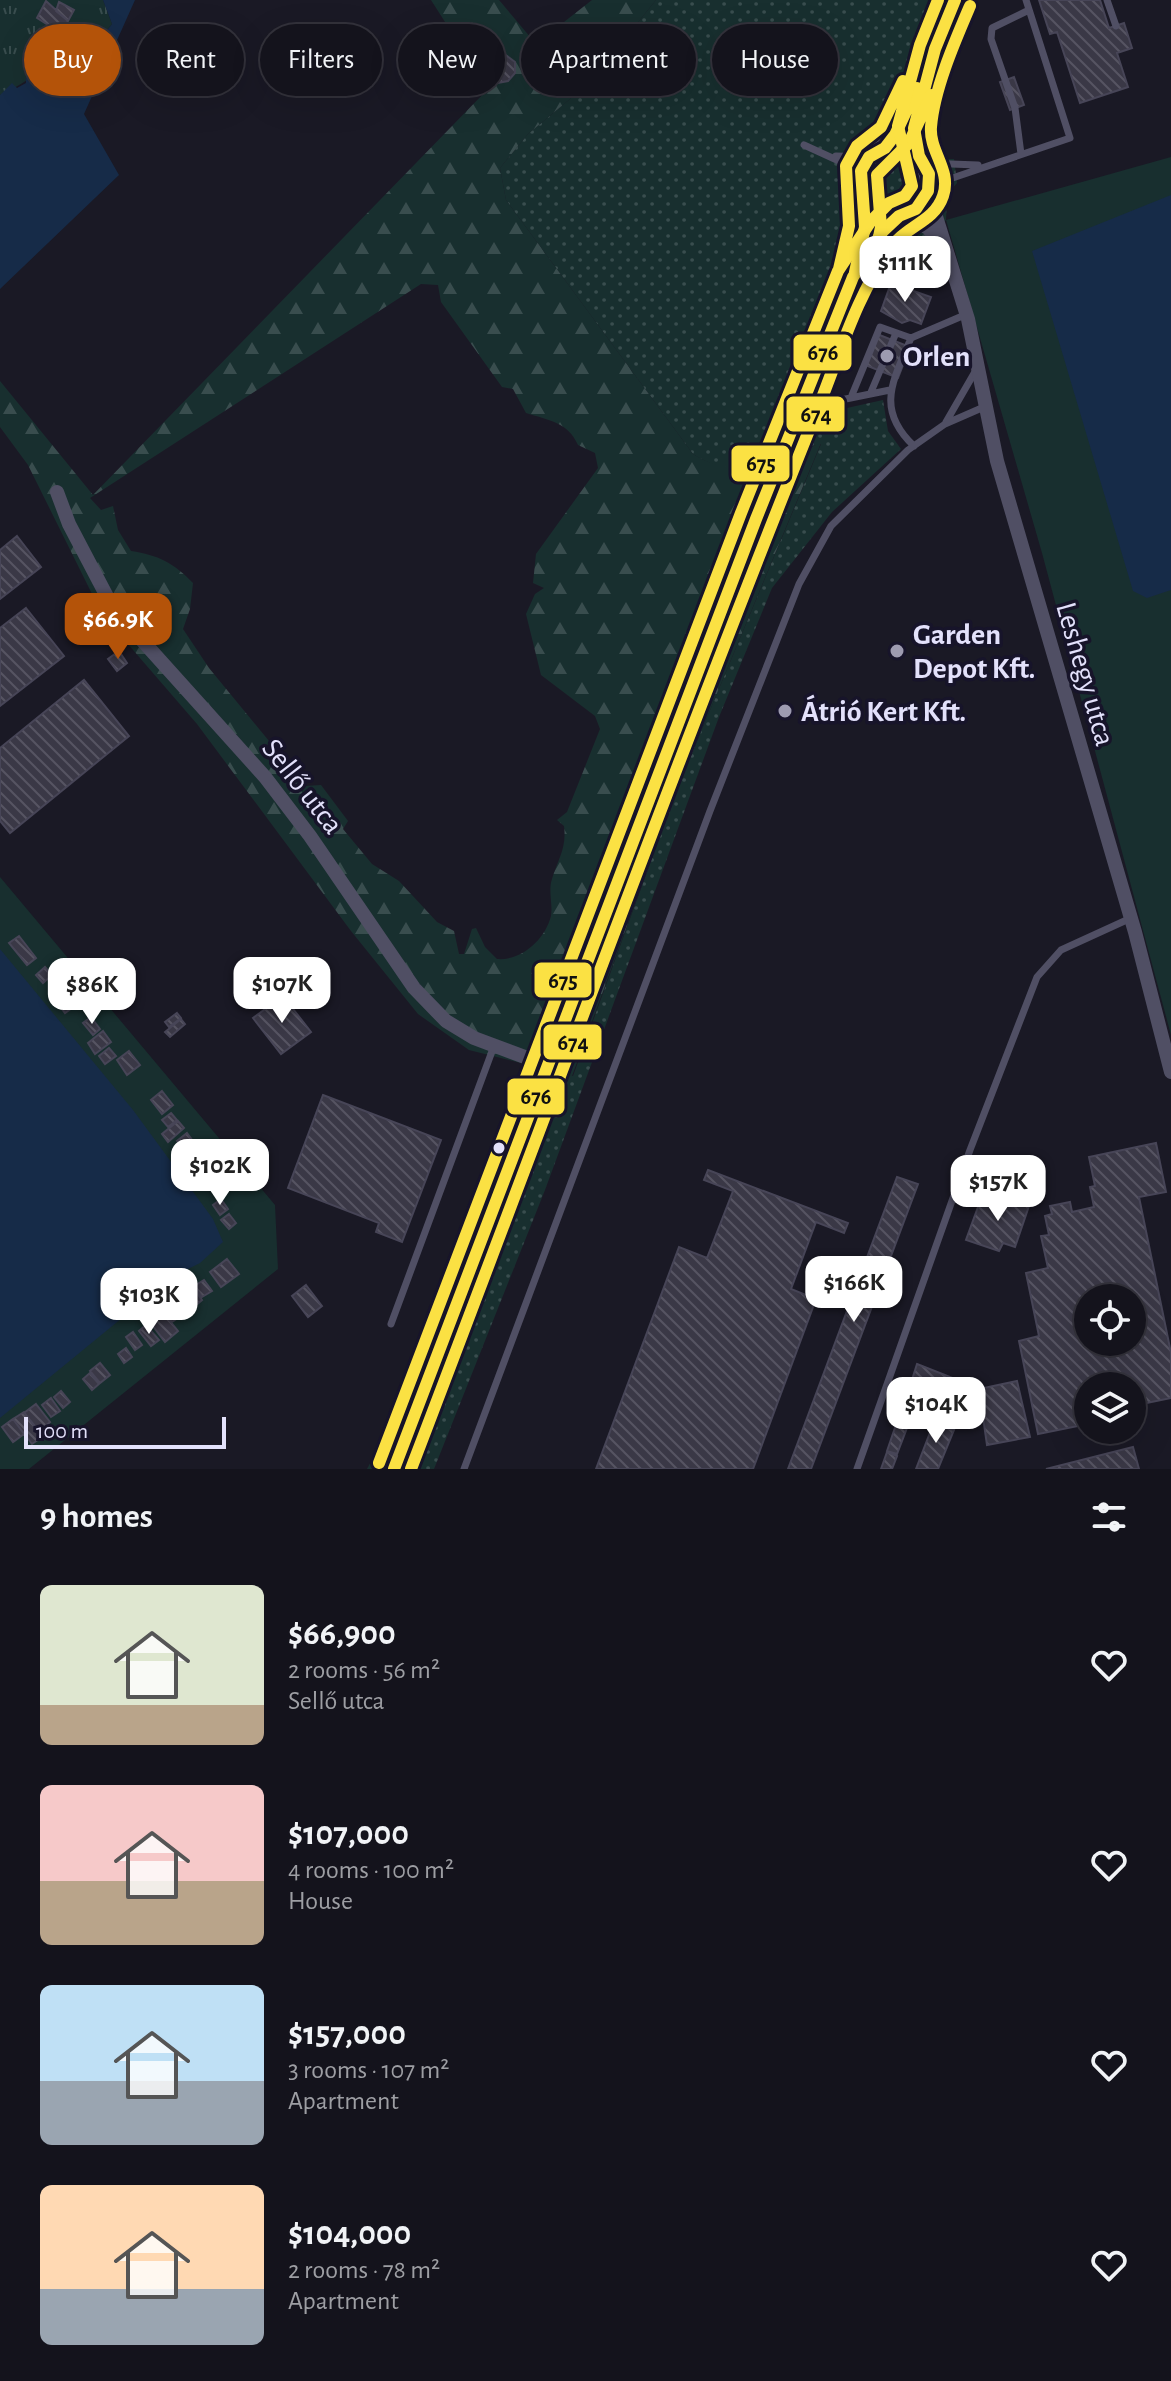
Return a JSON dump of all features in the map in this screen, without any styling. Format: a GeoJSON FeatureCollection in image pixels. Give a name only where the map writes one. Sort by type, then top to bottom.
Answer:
{"type":"FeatureCollection","features":[{"type":"Feature","properties":{"kind":"street"},"geometry":{"type":"LineString","coordinates":[[394,1469],[756,519],[853,277],[864,236],[861,171],[902,124],[955,0]]}},
{"type":"Feature","properties":{"kind":"street"},"geometry":{"type":"LineString","coordinates":[[853,277],[877,238],[901,216],[916,209],[928,189],[915,119],[935,49]]}},
{"type":"Feature","properties":{"kind":"street"},"geometry":{"type":"LineString","coordinates":[[877,153],[907,149],[921,160]]}},
{"type":"Feature","properties":{"kind":"street","name":"Leshegy utca"},"geometry":{"type":"LineString","coordinates":[[928,189],[967,314],[997,461],[1131,918],[1171,1072]]}},
{"type":"Feature","properties":{"kind":"street"},"geometry":{"type":"LineString","coordinates":[[862,192],[878,212],[901,216]]}},
{"type":"Feature","properties":{"kind":"street","name":"Leshegy utca"},"geometry":{"type":"LineString","coordinates":[[901,216],[921,223],[935,236],[960,290]]}},
{"type":"Feature","properties":{"kind":"street","name":"Sellő utca"},"geometry":{"type":"LineString","coordinates":[[57,492],[69,524],[113,608],[265,777],[430,1006],[446,1021],[494,1046],[549,1066]]}},
{"type":"Feature","properties":{"kind":"lane"},"geometry":{"type":"LineString","coordinates":[[928,189],[988,164],[1070,138],[1026,0]]}},
{"type":"Feature","properties":{"kind":"lane"},"geometry":{"type":"LineString","coordinates":[[1107,0],[1116,26]]}},
{"type":"Feature","properties":{"kind":"lane"},"geometry":{"type":"LineString","coordinates":[[1021,154],[1015,108],[991,39],[992,28],[1029,10]]}},
{"type":"Feature","properties":{"kind":"lane"},"geometry":{"type":"LineString","coordinates":[[862,192],[839,161],[804,145],[840,158],[877,153]]}},
{"type":"Feature","properties":{"kind":"lane"},"geometry":{"type":"LineString","coordinates":[[921,160],[958,166],[988,164]]}},
{"type":"Feature","properties":{"kind":"lane"},"geometry":{"type":"LineString","coordinates":[[852,395],[880,327],[911,338],[967,314]]}},
{"type":"Feature","properties":{"kind":"lane"},"geometry":{"type":"LineString","coordinates":[[871,392],[896,333]]}},
{"type":"Feature","properties":{"kind":"lane"},"geometry":{"type":"LineString","coordinates":[[911,338],[890,390],[894,423],[914,446]]}},
{"type":"Feature","properties":{"kind":"lane"},"geometry":{"type":"LineString","coordinates":[[945,424],[978,366]]}},
{"type":"Feature","properties":{"kind":"lane"},"geometry":{"type":"LineString","coordinates":[[796,424],[826,403],[852,395],[890,390]]}},
{"type":"Feature","properties":{"kind":"lane"},"geometry":{"type":"LineString","coordinates":[[464,1469],[710,811],[799,584],[831,526],[914,446],[945,424],[984,407]]}},
{"type":"Feature","properties":{"kind":"lane"},"geometry":{"type":"LineString","coordinates":[[857,1469],[970,1150],[1037,977],[1061,950],[1131,918]]}},
{"type":"Feature","properties":{"kind":"lane"},"geometry":{"type":"LineString","coordinates":[[391,1324],[494,1046]]}},
{"type":"Feature","properties":{"kind":"green space"},"geometry":{"type":"Polygon","coordinates":[[[0,0],[103,0],[112,24],[24,24],[24,82],[0,95],[0,0]]]}},
{"type":"Feature","properties":{"kind":"green space"},"geometry":{"type":"Polygon","coordinates":[[[431,0],[499,0],[521,26],[521,96],[574,96],[528,134],[500,168],[506,200],[693,454],[709,462],[741,467],[773,461],[821,443],[676,792],[572,1076],[469,1050],[418,1014],[351,931],[197,724],[102,614],[28,465],[0,427],[0,381],[93,495],[481,96],[505,96],[505,24],[446,24],[431,0]],[[421,284],[90,498],[101,510],[113,506],[118,530],[131,551],[165,561],[193,583],[190,609],[183,629],[209,668],[306,786],[321,785],[348,821],[343,829],[372,864],[399,881],[437,922],[454,931],[459,954],[464,954],[472,929],[476,928],[485,947],[497,959],[506,959],[531,947],[548,925],[551,884],[564,841],[564,826],[557,820],[567,812],[600,729],[595,716],[541,675],[526,614],[535,594],[544,588],[533,583],[536,554],[598,468],[595,453],[578,445],[569,431],[549,420],[526,413],[513,389],[502,387],[441,302],[438,285],[421,284]]]}},
{"type":"Feature","properties":{"kind":"green space"},"geometry":{"type":"Polygon","coordinates":[[[592,0],[656,0],[637,24],[561,24],[592,0]]]}},
{"type":"Feature","properties":{"kind":"green space"},"geometry":{"type":"Polygon","coordinates":[[[656,0],[975,0],[941,78],[928,123],[927,140],[931,153],[938,158],[954,159],[957,183],[947,194],[946,220],[923,240],[907,232],[898,233],[880,256],[827,389],[838,410],[883,400],[888,431],[901,449],[832,512],[772,588],[719,717],[545,1190],[434,1469],[367,1469],[387,1432],[528,1065],[573,1076],[676,792],[821,444],[742,467],[710,463],[693,454],[506,200],[500,168],[528,134],[574,96],[696,96],[696,24],[637,24],[656,0]]]}},
{"type":"Feature","properties":{"kind":"green space"},"geometry":{"type":"Polygon","coordinates":[[[1171,157],[1171,1035],[1042,553],[946,220],[1171,157]]]}},
{"type":"Feature","properties":{"kind":"green space"},"geometry":{"type":"Polygon","coordinates":[[[0,877],[275,1205],[278,1269],[29,1469],[0,1469],[0,877]]]}},
{"type":"Feature","properties":{"kind":"water"},"geometry":{"type":"Polygon","coordinates":[[[103,0],[135,0],[121,31],[121,24],[112,24],[103,0]]]}},
{"type":"Feature","properties":{"kind":"water"},"geometry":{"type":"Polygon","coordinates":[[[12,83],[17,88],[24,84],[24,96],[92,96],[84,114],[119,175],[0,289],[0,95],[12,83]]]}},
{"type":"Feature","properties":{"kind":"water"},"geometry":{"type":"Polygon","coordinates":[[[1171,195],[1171,590],[1147,598],[1133,591],[1032,251],[1171,195]]]}},
{"type":"Feature","properties":{"kind":"water"},"geometry":{"type":"Polygon","coordinates":[[[0,949],[133,1110],[213,1219],[223,1242],[200,1263],[172,1277],[0,1418],[0,949]]]}},
{"type":"Feature","properties":{"kind":"building"},"geometry":{"type":"Polygon","coordinates":[[[1039,0],[1100,0],[1109,28],[1124,23],[1132,48],[1117,53],[1128,87],[1080,103],[1057,32],[1050,34],[1039,0]]]}},
{"type":"Feature","properties":{"kind":"building"},"geometry":{"type":"Polygon","coordinates":[[[46,1],[68,21],[66,24],[47,24],[37,18],[46,1]]]}},
{"type":"Feature","properties":{"kind":"building"},"geometry":{"type":"Polygon","coordinates":[[[59,2],[74,10],[68,21],[56,11],[59,2]]]}},
{"type":"Feature","properties":{"kind":"building"},"geometry":{"type":"Polygon","coordinates":[[[505,54],[515,62],[515,73],[505,82],[505,54]]]}},
{"type":"Feature","properties":{"kind":"building"},"geometry":{"type":"Polygon","coordinates":[[[1014,77],[1024,105],[1010,110],[1000,82],[1014,77]]]}},
{"type":"Feature","properties":{"kind":"building"},"geometry":{"type":"Polygon","coordinates":[[[891,283],[931,297],[921,324],[910,320],[902,323],[881,311],[891,283]]]}},
{"type":"Feature","properties":{"kind":"building","name":"Orlen"},"geometry":{"type":"Polygon","coordinates":[[[877,334],[910,347],[898,378],[865,365],[877,334]]]}},
{"type":"Feature","properties":{"kind":"building"},"geometry":{"type":"Polygon","coordinates":[[[17,536],[41,567],[0,599],[0,550],[17,536]]]}},
{"type":"Feature","properties":{"kind":"building"},"geometry":{"type":"Polygon","coordinates":[[[26,608],[64,656],[0,706],[0,628],[26,608]]]}},
{"type":"Feature","properties":{"kind":"building"},"geometry":{"type":"Polygon","coordinates":[[[119,651],[127,663],[117,671],[108,659],[119,651]]]}},
{"type":"Feature","properties":{"kind":"building"},"geometry":{"type":"Polygon","coordinates":[[[84,680],[129,736],[10,833],[0,821],[0,748],[84,680]]]}},
{"type":"Feature","properties":{"kind":"building"},"geometry":{"type":"Polygon","coordinates":[[[19,936],[36,958],[27,965],[9,943],[19,936]]]}},
{"type":"Feature","properties":{"kind":"building"},"geometry":{"type":"Polygon","coordinates":[[[45,967],[52,975],[43,983],[36,975],[45,967]]]}},
{"type":"Feature","properties":{"kind":"building"},"geometry":{"type":"Polygon","coordinates":[[[66,993],[76,1005],[65,1013],[56,1001],[66,993]]]}},
{"type":"Feature","properties":{"kind":"building"},"geometry":{"type":"Polygon","coordinates":[[[283,996],[311,1032],[281,1054],[253,1018],[283,996]]]}},
{"type":"Feature","properties":{"kind":"building"},"geometry":{"type":"Polygon","coordinates":[[[93,998],[99,1006],[89,1013],[83,1006],[93,998]]]}},
{"type":"Feature","properties":{"kind":"building"},"geometry":{"type":"Polygon","coordinates":[[[177,1013],[181,1018],[169,1027],[165,1022],[177,1013]]]}},
{"type":"Feature","properties":{"kind":"building"},"geometry":{"type":"Polygon","coordinates":[[[91,1017],[100,1029],[93,1035],[83,1023],[91,1017]]]}},
{"type":"Feature","properties":{"kind":"building"},"geometry":{"type":"Polygon","coordinates":[[[181,1019],[185,1024],[170,1037],[165,1032],[181,1019]]]}},
{"type":"Feature","properties":{"kind":"building"},"geometry":{"type":"Polygon","coordinates":[[[103,1031],[111,1042],[95,1054],[88,1043],[103,1031]]]}},
{"type":"Feature","properties":{"kind":"building"},"geometry":{"type":"Polygon","coordinates":[[[109,1048],[116,1056],[105,1064],[99,1056],[109,1048]]]}},
{"type":"Feature","properties":{"kind":"building"},"geometry":{"type":"Polygon","coordinates":[[[129,1051],[140,1065],[127,1075],[117,1060],[129,1051]]]}},
{"type":"Feature","properties":{"kind":"building"},"geometry":{"type":"Polygon","coordinates":[[[162,1091],[173,1105],[162,1114],[151,1100],[162,1091]]]}},
{"type":"Feature","properties":{"kind":"building"},"geometry":{"type":"Polygon","coordinates":[[[323,1095],[441,1140],[402,1242],[376,1232],[379,1223],[288,1188],[323,1095]]]}},
{"type":"Feature","properties":{"kind":"building"},"geometry":{"type":"Polygon","coordinates":[[[171,1113],[177,1120],[168,1127],[162,1120],[171,1113]]]}},
{"type":"Feature","properties":{"kind":"building"},"geometry":{"type":"Polygon","coordinates":[[[178,1121],[184,1128],[168,1142],[162,1134],[178,1121]]]}},
{"type":"Feature","properties":{"kind":"building"},"geometry":{"type":"Polygon","coordinates":[[[187,1133],[196,1145],[186,1153],[177,1141],[187,1133]]]}},
{"type":"Feature","properties":{"kind":"building"},"geometry":{"type":"Polygon","coordinates":[[[1156,1143],[1166,1192],[1139,1197],[1171,1353],[1171,1398],[1146,1403],[1146,1372],[1074,1372],[1074,1427],[1038,1434],[1019,1341],[1039,1336],[1026,1273],[1048,1268],[1041,1236],[1049,1235],[1045,1216],[1052,1214],[1050,1206],[1070,1202],[1072,1212],[1094,1207],[1090,1187],[1095,1186],[1089,1157],[1156,1143]]]}},
{"type":"Feature","properties":{"kind":"building"},"geometry":{"type":"Polygon","coordinates":[[[195,1148],[204,1160],[189,1171],[180,1160],[195,1148]]]}},
{"type":"Feature","properties":{"kind":"building"},"geometry":{"type":"Polygon","coordinates":[[[211,1168],[214,1172],[209,1176],[211,1180],[201,1188],[195,1180],[211,1168]]]}},
{"type":"Feature","properties":{"kind":"building"},"geometry":{"type":"Polygon","coordinates":[[[708,1170],[848,1223],[844,1233],[816,1222],[791,1289],[816,1299],[753,1469],[596,1469],[679,1247],[707,1258],[733,1191],[704,1180],[708,1170]]]}},
{"type":"Feature","properties":{"kind":"building"},"geometry":{"type":"Polygon","coordinates":[[[897,1177],[918,1184],[811,1469],[788,1469],[897,1177]]]}},
{"type":"Feature","properties":{"kind":"building"},"geometry":{"type":"Polygon","coordinates":[[[222,1179],[229,1189],[220,1196],[213,1186],[222,1179]]]}},
{"type":"Feature","properties":{"kind":"building"},"geometry":{"type":"Polygon","coordinates":[[[1017,1195],[1031,1200],[1015,1247],[1003,1243],[999,1251],[966,1240],[982,1196],[1013,1207],[1017,1195]]]}},
{"type":"Feature","properties":{"kind":"building"},"geometry":{"type":"Polygon","coordinates":[[[221,1199],[228,1209],[220,1215],[213,1205],[221,1199]]]}},
{"type":"Feature","properties":{"kind":"building"},"geometry":{"type":"Polygon","coordinates":[[[229,1214],[236,1223],[229,1229],[221,1220],[229,1214]]]}},
{"type":"Feature","properties":{"kind":"building"},"geometry":{"type":"Polygon","coordinates":[[[227,1259],[239,1274],[221,1287],[210,1272],[227,1259]]]}},
{"type":"Feature","properties":{"kind":"building"},"geometry":{"type":"Polygon","coordinates":[[[204,1280],[212,1291],[202,1297],[194,1286],[204,1280]]]}},
{"type":"Feature","properties":{"kind":"building"},"geometry":{"type":"Polygon","coordinates":[[[306,1285],[322,1306],[308,1317],[292,1296],[306,1285]]]}},
{"type":"Feature","properties":{"kind":"building"},"geometry":{"type":"Polygon","coordinates":[[[193,1288],[202,1300],[195,1306],[186,1294],[193,1288]]]}},
{"type":"Feature","properties":{"kind":"building"},"geometry":{"type":"Polygon","coordinates":[[[180,1293],[192,1309],[183,1315],[172,1299],[180,1293]]]}},
{"type":"Feature","properties":{"kind":"building"},"geometry":{"type":"Polygon","coordinates":[[[171,1302],[181,1316],[172,1322],[162,1308],[171,1302]]]}},
{"type":"Feature","properties":{"kind":"building"},"geometry":{"type":"Polygon","coordinates":[[[162,1311],[178,1331],[165,1342],[149,1321],[162,1311]]]}},
{"type":"Feature","properties":{"kind":"building"},"geometry":{"type":"Polygon","coordinates":[[[146,1325],[159,1340],[151,1346],[139,1331],[146,1325]]]}},
{"type":"Feature","properties":{"kind":"building"},"geometry":{"type":"Polygon","coordinates":[[[133,1332],[142,1345],[135,1350],[126,1337],[133,1332]]]}},
{"type":"Feature","properties":{"kind":"building"},"geometry":{"type":"Polygon","coordinates":[[[126,1348],[132,1357],[124,1363],[118,1354],[126,1348]]]}},
{"type":"Feature","properties":{"kind":"building"},"geometry":{"type":"Polygon","coordinates":[[[100,1363],[110,1375],[100,1383],[90,1371],[100,1363]]]}},
{"type":"Feature","properties":{"kind":"building"},"geometry":{"type":"Polygon","coordinates":[[[917,1364],[968,1384],[961,1405],[910,1386],[917,1364]]]}},
{"type":"Feature","properties":{"kind":"building"},"geometry":{"type":"Polygon","coordinates":[[[90,1373],[99,1384],[92,1390],[83,1379],[90,1373]]]}},
{"type":"Feature","properties":{"kind":"building"},"geometry":{"type":"Polygon","coordinates":[[[1017,1381],[1030,1437],[987,1445],[979,1389],[1017,1381]]]}},
{"type":"Feature","properties":{"kind":"building"},"geometry":{"type":"Polygon","coordinates":[[[61,1391],[70,1402],[63,1408],[54,1397],[61,1391]]]}},
{"type":"Feature","properties":{"kind":"building"},"geometry":{"type":"Polygon","coordinates":[[[51,1398],[60,1411],[51,1417],[42,1405],[51,1398]]]}},
{"type":"Feature","properties":{"kind":"building"},"geometry":{"type":"Polygon","coordinates":[[[36,1404],[50,1422],[39,1431],[24,1413],[36,1404]]]}},
{"type":"Feature","properties":{"kind":"building"},"geometry":{"type":"Polygon","coordinates":[[[24,1412],[42,1437],[32,1444],[13,1419],[24,1412]]]}},
{"type":"Feature","properties":{"kind":"building"},"geometry":{"type":"Polygon","coordinates":[[[899,1416],[910,1420],[897,1454],[887,1451],[899,1416]]]}},
{"type":"Feature","properties":{"kind":"building"},"geometry":{"type":"Polygon","coordinates":[[[936,1417],[949,1422],[947,1428],[954,1430],[938,1469],[916,1469],[936,1417]]]}},
{"type":"Feature","properties":{"kind":"building"},"geometry":{"type":"Polygon","coordinates":[[[13,1419],[24,1434],[13,1442],[2,1427],[13,1419]]]}},
{"type":"Feature","properties":{"kind":"building"},"geometry":{"type":"Polygon","coordinates":[[[1133,1447],[1139,1469],[1046,1469],[1133,1447]]]}},
{"type":"Feature","properties":{"kind":"building"},"geometry":{"type":"Polygon","coordinates":[[[887,1452],[897,1456],[892,1469],[881,1469],[887,1452]]]}},
{"type":"Feature","properties":{"kind":"transit line","name":"675"},"geometry":{"type":"LineString","coordinates":[[379,1463],[741,513],[838,271],[871,221],[889,203],[905,196],[912,186],[898,126],[920,45],[938,0]]}},
{"type":"Feature","properties":{"kind":"transit line","name":"676"},"geometry":{"type":"LineString","coordinates":[[394,1469],[756,519],[853,277],[883,231],[899,216],[916,209],[928,191],[929,174],[919,156],[914,128],[935,49],[955,0]]}},
{"type":"Feature","properties":{"kind":"transit line","name":"674"},"geometry":{"type":"LineString","coordinates":[[411,1469],[715,669],[851,322],[870,282],[893,245],[934,212],[943,196],[945,178],[931,136],[933,112],[946,65],[970,6]]}},
{"type":"Feature","properties":{"kind":"transit line","name":"675"},"geometry":{"type":"LineString","coordinates":[[839,269],[849,226],[846,166],[857,146],[881,127],[903,81]]}},
{"type":"Feature","properties":{"kind":"transit line","name":"676"},"geometry":{"type":"LineString","coordinates":[[855,272],[865,227],[861,171],[869,157],[885,148],[895,135],[917,88]]}},
{"type":"Feature","properties":{"kind":"transit line","name":"674"},"geometry":{"type":"LineString","coordinates":[[871,275],[881,227],[877,175],[909,143],[931,95]]}},
{"type":"Feature","properties":{"kind":"place","name":"Orlen"},"geometry":{"type":"Point","coordinates":[887,356]}},
{"type":"Feature","properties":{"kind":"place","name":"Garden Depot Kft."},"geometry":{"type":"Point","coordinates":[897,651]}},
{"type":"Feature","properties":{"kind":"place","name":"Átrió Kert Kft."},"geometry":{"type":"Point","coordinates":[785,711]}}]}
